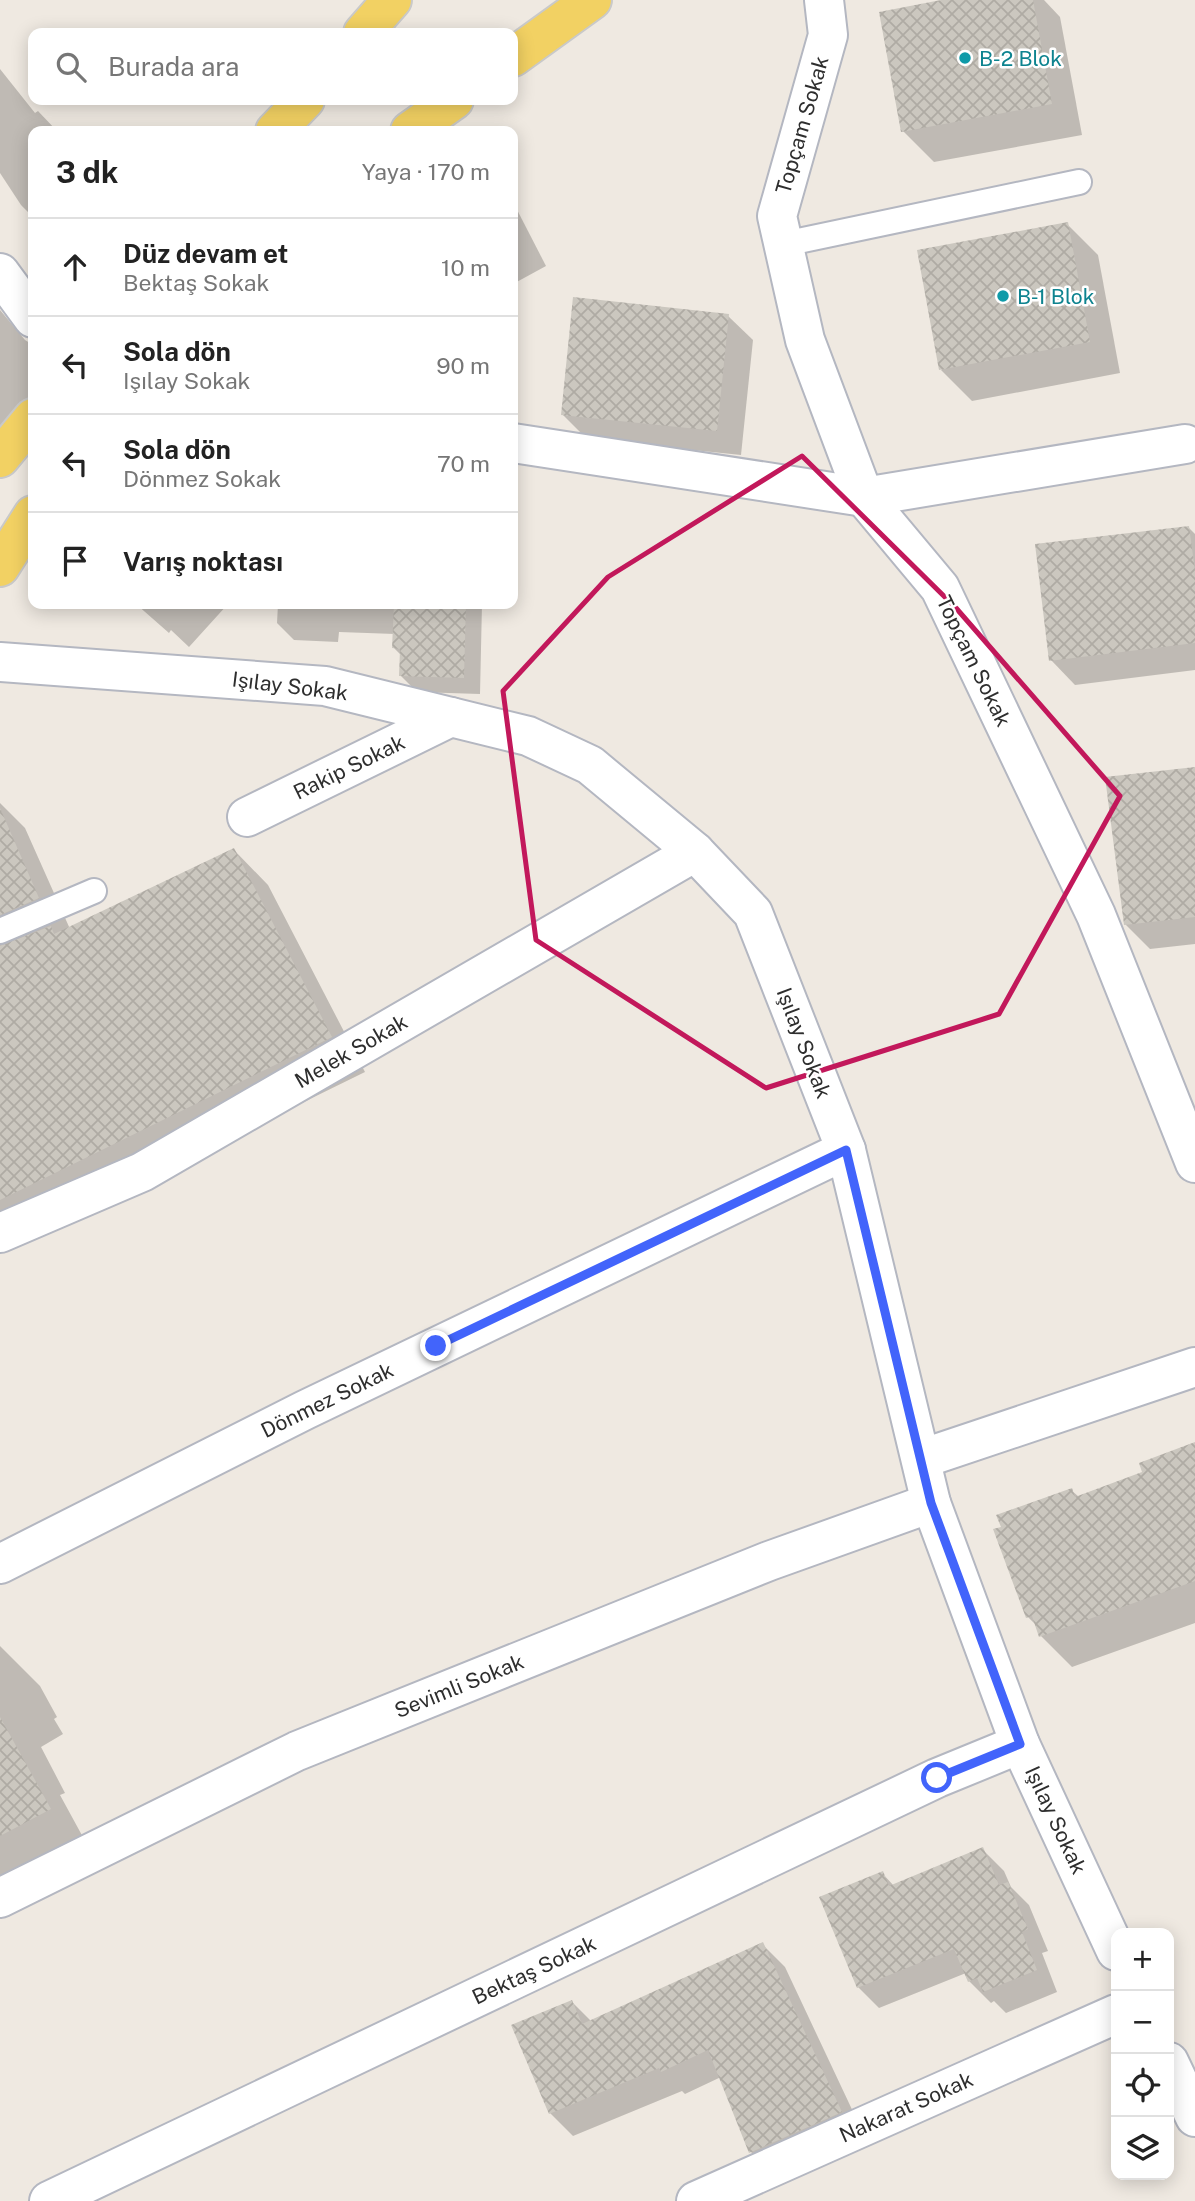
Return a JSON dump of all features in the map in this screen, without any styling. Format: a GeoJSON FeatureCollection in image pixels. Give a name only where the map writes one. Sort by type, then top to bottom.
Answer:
{"type":"FeatureCollection","features":[{"type":"Feature","properties":{"kind":"main road"},"geometry":{"type":"LineString","coordinates":[[345,28],[360,0]]}},
{"type":"Feature","properties":{"kind":"main road"},"geometry":{"type":"LineString","coordinates":[[367,28],[391,0]]}},
{"type":"Feature","properties":{"kind":"main road"},"geometry":{"type":"LineString","coordinates":[[518,53],[592,0]]}},
{"type":"Feature","properties":{"kind":"main road"},"geometry":{"type":"LineString","coordinates":[[280,126],[299,105]]}},
{"type":"Feature","properties":{"kind":"main road"},"geometry":{"type":"LineString","coordinates":[[417,126],[447,105]]}},
{"type":"Feature","properties":{"kind":"main road"},"geometry":{"type":"LineString","coordinates":[[0,458],[28,424]]}},
{"type":"Feature","properties":{"kind":"main road"},"geometry":{"type":"LineString","coordinates":[[0,567],[28,523]]}},
{"type":"Feature","properties":{"kind":"street","name":"Topçam Sokak"},"geometry":{"type":"LineString","coordinates":[[844,0],[826,18],[777,216],[804,340],[864,497],[940,589],[1096,915],[1195,1163]]}},
{"type":"Feature","properties":{"kind":"street"},"geometry":{"type":"LineString","coordinates":[[0,273],[28,311]]}},
{"type":"Feature","properties":{"kind":"street"},"geometry":{"type":"LineString","coordinates":[[518,444],[864,497],[1185,444]]}},
{"type":"Feature","properties":{"kind":"street","name":"Işılay Sokak"},"geometry":{"type":"LineString","coordinates":[[0,662],[326,686],[528,736],[590,765],[695,852],[753,913],[846,1150],[931,1503],[1020,1744],[1111,1940]]}},
{"type":"Feature","properties":{"kind":"street","name":"Rakip Sokak"},"geometry":{"type":"LineString","coordinates":[[247,817],[451,717]]}},
{"type":"Feature","properties":{"kind":"street","name":"Melek Sokak"},"geometry":{"type":"LineString","coordinates":[[0,1233],[142,1172],[695,852]]}},
{"type":"Feature","properties":{"kind":"street","name":"Dönmez Sokak"},"geometry":{"type":"LineString","coordinates":[[0,1564],[305,1410],[846,1150]]}},
{"type":"Feature","properties":{"kind":"street"},"geometry":{"type":"LineString","coordinates":[[921,1460],[1195,1367]]}},
{"type":"Feature","properties":{"kind":"street","name":"Sevimli Sokak"},"geometry":{"type":"LineString","coordinates":[[0,1898],[297,1751],[769,1561],[931,1503]]}},
{"type":"Feature","properties":{"kind":"street","name":"Bektaş Sokak"},"geometry":{"type":"LineString","coordinates":[[50,2201],[937,1778],[1020,1744]]}},
{"type":"Feature","properties":{"kind":"street","name":"Nakarat Sokak"},"geometry":{"type":"LineString","coordinates":[[696,2201],[1111,2016]]}},
{"type":"Feature","properties":{"kind":"street"},"geometry":{"type":"LineString","coordinates":[[1174,2073],[1195,2117]]}},
{"type":"Feature","properties":{"kind":"lane"},"geometry":{"type":"LineString","coordinates":[[784,244],[1079,183]]}},
{"type":"Feature","properties":{"kind":"lane"},"geometry":{"type":"LineString","coordinates":[[0,932],[94,891]]}},
{"type":"Feature","properties":{"kind":"highlighted area"},"geometry":{"type":"Polygon","coordinates":[[[802,456],[956,608],[1120,796],[999,1014],[766,1088],[536,940],[503,691],[608,577],[802,456]]]}},
{"type":"Feature","properties":{"kind":"building","name":"B-2 Blok"},"geometry":{"type":"Polygon","coordinates":[[[941,0],[1033,0],[1052,104],[901,132],[879,12],[941,0]]]}},
{"type":"Feature","properties":{"kind":"building","name":"B-1 Blok"},"geometry":{"type":"Polygon","coordinates":[[[1068,222],[1090,342],[939,370],[917,250],[1068,222]]]}},
{"type":"Feature","properties":{"kind":"building"},"geometry":{"type":"Polygon","coordinates":[[[573,297],[729,314],[717,431],[561,415],[573,297]]]}},
{"type":"Feature","properties":{"kind":"building"},"geometry":{"type":"Polygon","coordinates":[[[1189,526],[1195,571],[1195,643],[1049,661],[1035,544],[1189,526]]]}},
{"type":"Feature","properties":{"kind":"building"},"geometry":{"type":"Polygon","coordinates":[[[394,609],[466,609],[464,678],[399,676],[400,649],[392,648],[394,609]]]}},
{"type":"Feature","properties":{"kind":"building"},"geometry":{"type":"Polygon","coordinates":[[[1195,767],[1195,917],[1124,925],[1105,777],[1195,767]]]}},
{"type":"Feature","properties":{"kind":"building"},"geometry":{"type":"Polygon","coordinates":[[[0,808],[39,898],[0,915],[0,808]]]}},
{"type":"Feature","properties":{"kind":"building"},"geometry":{"type":"Polygon","coordinates":[[[234,848],[332,1037],[0,1200],[0,946],[51,926],[54,934],[234,848]]]}},
{"type":"Feature","properties":{"kind":"building"},"geometry":{"type":"Polygon","coordinates":[[[1195,1442],[1195,1581],[1039,1637],[1032,1616],[1026,1618],[993,1529],[1001,1527],[996,1515],[1072,1488],[1075,1497],[1142,1472],[1139,1463],[1195,1442]]]}},
{"type":"Feature","properties":{"kind":"building"},"geometry":{"type":"Polygon","coordinates":[[[0,1717],[51,1809],[0,1836],[0,1717]]]}},
{"type":"Feature","properties":{"kind":"building"},"geometry":{"type":"Polygon","coordinates":[[[983,1847],[999,1885],[1008,1882],[1028,1929],[1022,1932],[1037,1970],[983,1992],[977,1978],[968,1982],[954,1949],[857,1988],[819,1897],[883,1871],[889,1886],[983,1847]]]}},
{"type":"Feature","properties":{"kind":"building"},"geometry":{"type":"Polygon","coordinates":[[[763,1942],[842,2112],[749,2153],[708,2050],[661,2072],[659,2068],[549,2114],[511,2025],[572,2000],[582,2024],[763,1942]]]}},
{"type":"Feature","properties":{"kind":"place","name":"B-2 Blok"},"geometry":{"type":"Point","coordinates":[965,58]}},
{"type":"Feature","properties":{"kind":"place","name":"B-1 Blok"},"geometry":{"type":"Point","coordinates":[1003,296]}},
{"type":"Feature","properties":{"kind":"route"},"geometry":{"type":"LineString","coordinates":[[436,1346],[846,1150],[931,1503],[1020,1744],[937,1778]]}}]}
